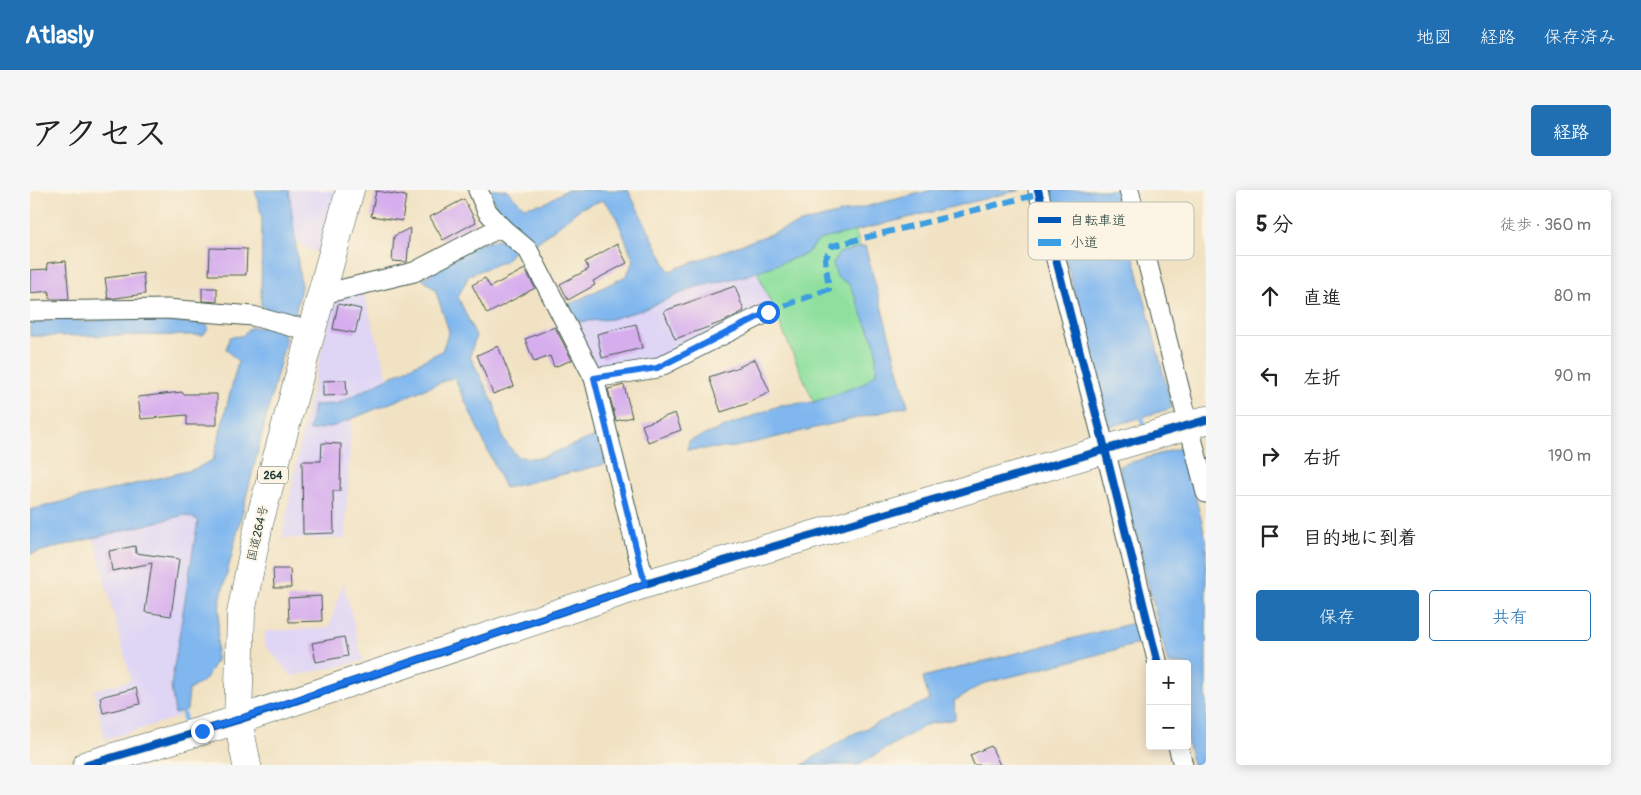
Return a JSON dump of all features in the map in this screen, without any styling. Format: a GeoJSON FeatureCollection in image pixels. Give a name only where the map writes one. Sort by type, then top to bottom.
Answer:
{"type":"FeatureCollection","features":[{"type":"Feature","properties":{"kind":"main road","name":"国道264号"},"geometry":{"type":"LineString","coordinates":[[247,765],[238,720],[241,613],[303,327],[323,294],[350,190]]}},
{"type":"Feature","properties":{"kind":"main road"},"geometry":{"type":"LineString","coordinates":[[87,765],[238,720],[645,584],[1197,422]]}},
{"type":"Feature","properties":{"kind":"street"},"geometry":{"type":"LineString","coordinates":[[478,190],[488,211],[502,228],[528,250],[594,378],[645,584]]}},
{"type":"Feature","properties":{"kind":"street"},"geometry":{"type":"LineString","coordinates":[[1129,190],[1133,202]]}},
{"type":"Feature","properties":{"kind":"street"},"geometry":{"type":"LineString","coordinates":[[323,294],[414,272],[502,228]]}},
{"type":"Feature","properties":{"kind":"street"},"geometry":{"type":"LineString","coordinates":[[1056,260],[1157,660]]}},
{"type":"Feature","properties":{"kind":"street"},"geometry":{"type":"LineString","coordinates":[[1150,260],[1197,422],[1206,493]]}},
{"type":"Feature","properties":{"kind":"street"},"geometry":{"type":"LineString","coordinates":[[30,311],[167,309],[253,316],[303,327]]}},
{"type":"Feature","properties":{"kind":"street"},"geometry":{"type":"LineString","coordinates":[[594,378],[657,368],[768,312]]}},
{"type":"Feature","properties":{"kind":"street"},"geometry":{"type":"LineString","coordinates":[[1179,750],[1183,765]]}},
{"type":"Feature","properties":{"kind":"shaded area"},"geometry":{"type":"Polygon","coordinates":[[[274,190],[336,190],[317,253],[269,227],[274,190]]]}},
{"type":"Feature","properties":{"kind":"shaded area"},"geometry":{"type":"Polygon","coordinates":[[[750,255],[777,319],[655,374],[597,382],[572,325],[653,289],[750,255]]]}},
{"type":"Feature","properties":{"kind":"shaded area"},"geometry":{"type":"Polygon","coordinates":[[[360,281],[390,385],[352,407],[345,539],[282,538],[306,413],[338,285],[360,281]]]}},
{"type":"Feature","properties":{"kind":"shaded area"},"geometry":{"type":"Polygon","coordinates":[[[216,479],[178,717],[105,740],[94,690],[131,680],[86,508],[216,479]]]}},
{"type":"Feature","properties":{"kind":"shaded area"},"geometry":{"type":"Polygon","coordinates":[[[343,582],[363,661],[292,676],[265,645],[265,631],[329,628],[343,582]]]}},
{"type":"Feature","properties":{"kind":"green space"},"geometry":{"type":"Polygon","coordinates":[[[852,219],[905,400],[822,421],[750,255],[852,219]]]}},
{"type":"Feature","properties":{"kind":"water"},"geometry":{"type":"Polygon","coordinates":[[[255,190],[289,190],[301,287],[295,315],[284,320],[280,331],[286,339],[220,601],[216,660],[206,679],[189,690],[187,710],[175,714],[171,686],[198,520],[184,515],[30,554],[30,510],[195,469],[213,460],[238,362],[226,349],[230,337],[242,336],[251,327],[261,328],[267,312],[261,304],[262,216],[255,190]]]}},
{"type":"Feature","properties":{"kind":"water"},"geometry":{"type":"Polygon","coordinates":[[[489,190],[507,190],[524,207],[545,203],[566,190],[628,190],[669,271],[801,223],[932,190],[1020,190],[819,240],[806,254],[745,276],[696,287],[642,310],[611,319],[575,322],[564,307],[626,276],[634,261],[615,214],[603,200],[581,208],[534,245],[496,206],[489,190]]]}},
{"type":"Feature","properties":{"kind":"water"},"geometry":{"type":"Polygon","coordinates":[[[1048,190],[1117,190],[1120,202],[1051,202],[1048,190]]]}},
{"type":"Feature","properties":{"kind":"water"},"geometry":{"type":"Polygon","coordinates":[[[502,238],[515,249],[505,261],[469,275],[458,297],[476,336],[470,356],[494,404],[503,439],[518,457],[540,458],[598,435],[606,464],[505,488],[454,377],[334,426],[309,431],[314,405],[337,404],[442,351],[449,331],[435,289],[422,279],[476,245],[502,238]]]}},
{"type":"Feature","properties":{"kind":"water"},"geometry":{"type":"Polygon","coordinates":[[[865,246],[908,406],[735,447],[687,450],[689,441],[781,405],[814,402],[863,384],[876,373],[876,347],[850,285],[837,277],[833,263],[839,253],[865,246]]]}},
{"type":"Feature","properties":{"kind":"water"},"geometry":{"type":"Polygon","coordinates":[[[1066,260],[1135,260],[1172,408],[1109,427],[1066,260]]]}},
{"type":"Feature","properties":{"kind":"water"},"geometry":{"type":"Polygon","coordinates":[[[116,317],[206,324],[209,328],[203,335],[30,336],[30,322],[59,319],[89,322],[116,317]]]}},
{"type":"Feature","properties":{"kind":"water"},"geometry":{"type":"Polygon","coordinates":[[[1183,447],[1206,539],[1206,765],[1193,765],[1189,750],[1191,750],[1191,660],[1167,660],[1119,466],[1183,447]]]}},
{"type":"Feature","properties":{"kind":"water"},"geometry":{"type":"Polygon","coordinates":[[[1141,621],[1146,642],[982,684],[954,701],[955,719],[928,724],[858,765],[802,765],[851,735],[929,700],[923,677],[1141,621]]]}},
{"type":"Feature","properties":{"kind":"building"},"geometry":{"type":"Polygon","coordinates":[[[376,191],[406,196],[402,221],[371,216],[376,191]]]}},
{"type":"Feature","properties":{"kind":"building"},"geometry":{"type":"Polygon","coordinates":[[[464,199],[476,222],[443,240],[430,217],[464,199]]]}},
{"type":"Feature","properties":{"kind":"building"},"geometry":{"type":"Polygon","coordinates":[[[410,228],[407,262],[392,261],[394,236],[410,228]]]}},
{"type":"Feature","properties":{"kind":"building"},"geometry":{"type":"Polygon","coordinates":[[[617,244],[627,263],[593,281],[595,285],[568,300],[560,284],[589,269],[585,262],[617,244]]]}},
{"type":"Feature","properties":{"kind":"building"},"geometry":{"type":"Polygon","coordinates":[[[210,248],[247,249],[246,275],[209,275],[210,248]]]}},
{"type":"Feature","properties":{"kind":"building"},"geometry":{"type":"Polygon","coordinates":[[[66,261],[69,299],[50,299],[49,291],[30,293],[30,270],[48,269],[47,263],[66,261]]]}},
{"type":"Feature","properties":{"kind":"building"},"geometry":{"type":"Polygon","coordinates":[[[525,269],[535,288],[487,314],[472,285],[485,278],[490,287],[525,269]]]}},
{"type":"Feature","properties":{"kind":"building"},"geometry":{"type":"Polygon","coordinates":[[[143,273],[145,294],[108,299],[105,278],[143,273]]]}},
{"type":"Feature","properties":{"kind":"building"},"geometry":{"type":"Polygon","coordinates":[[[735,286],[744,311],[725,321],[675,339],[664,311],[735,286]]]}},
{"type":"Feature","properties":{"kind":"building"},"geometry":{"type":"Polygon","coordinates":[[[202,288],[217,288],[217,302],[202,301],[202,288]]]}},
{"type":"Feature","properties":{"kind":"building"},"geometry":{"type":"Polygon","coordinates":[[[338,304],[361,309],[355,333],[333,329],[338,304]]]}},
{"type":"Feature","properties":{"kind":"building"},"geometry":{"type":"Polygon","coordinates":[[[636,324],[642,348],[602,358],[597,334],[636,324]]]}},
{"type":"Feature","properties":{"kind":"building"},"geometry":{"type":"Polygon","coordinates":[[[555,327],[572,360],[554,367],[550,356],[534,362],[525,339],[555,327]]]}},
{"type":"Feature","properties":{"kind":"building"},"geometry":{"type":"Polygon","coordinates":[[[498,346],[514,386],[493,394],[477,355],[498,346]]]}},
{"type":"Feature","properties":{"kind":"building"},"geometry":{"type":"Polygon","coordinates":[[[755,359],[770,392],[746,404],[721,412],[709,377],[739,367],[755,359]]]}},
{"type":"Feature","properties":{"kind":"building"},"geometry":{"type":"Polygon","coordinates":[[[346,380],[347,395],[323,396],[323,381],[346,380]]]}},
{"type":"Feature","properties":{"kind":"building"},"geometry":{"type":"Polygon","coordinates":[[[624,385],[632,417],[616,421],[608,389],[624,385]]]}},
{"type":"Feature","properties":{"kind":"building"},"geometry":{"type":"Polygon","coordinates":[[[182,392],[183,394],[217,394],[217,425],[187,425],[187,415],[141,419],[138,397],[182,392]]]}},
{"type":"Feature","properties":{"kind":"building"},"geometry":{"type":"Polygon","coordinates":[[[675,413],[681,430],[648,442],[642,425],[675,413]]]}},
{"type":"Feature","properties":{"kind":"building"},"geometry":{"type":"Polygon","coordinates":[[[322,443],[341,444],[340,491],[333,491],[334,533],[303,534],[302,461],[321,461],[322,443]]]}},
{"type":"Feature","properties":{"kind":"building"},"geometry":{"type":"Polygon","coordinates":[[[135,546],[136,553],[179,559],[171,616],[145,612],[152,563],[112,571],[109,551],[135,546]]]}},
{"type":"Feature","properties":{"kind":"building"},"geometry":{"type":"Polygon","coordinates":[[[273,569],[290,569],[291,588],[274,588],[273,569]]]}},
{"type":"Feature","properties":{"kind":"building"},"geometry":{"type":"Polygon","coordinates":[[[321,596],[322,621],[289,622],[288,598],[321,596]]]}},
{"type":"Feature","properties":{"kind":"building"},"geometry":{"type":"Polygon","coordinates":[[[344,637],[348,656],[316,662],[312,643],[344,637]]]}},
{"type":"Feature","properties":{"kind":"building"},"geometry":{"type":"Polygon","coordinates":[[[136,688],[140,704],[103,713],[100,697],[136,688]]]}},
{"type":"Feature","properties":{"kind":"building"},"geometry":{"type":"Polygon","coordinates":[[[991,746],[1000,765],[974,765],[970,755],[991,746]]]}},
{"type":"Feature","properties":{"kind":"waterway"},"geometry":{"type":"LineString","coordinates":[[1140,411],[1145,429]]}},
{"type":"Feature","properties":{"kind":"waterway"},"geometry":{"type":"LineString","coordinates":[[182,707],[186,728]]}},
{"type":"Feature","properties":{"kind":"marked path"},"geometry":{"type":"LineString","coordinates":[[768,312],[829,289],[825,259],[832,246],[1039,194]]}},
{"type":"Feature","properties":{"kind":"cycle path"},"geometry":{"type":"LineString","coordinates":[[1038,190],[1041,202]]}},
{"type":"Feature","properties":{"kind":"cycle path"},"geometry":{"type":"LineString","coordinates":[[1056,260],[1157,660]]}},
{"type":"Feature","properties":{"kind":"cycle path"},"geometry":{"type":"LineString","coordinates":[[87,765],[238,720],[645,584],[1206,420]]}},
{"type":"Feature","properties":{"kind":"route"},"geometry":{"type":"LineString","coordinates":[[202,731],[645,584],[594,378],[657,368],[768,312]]}}]}
